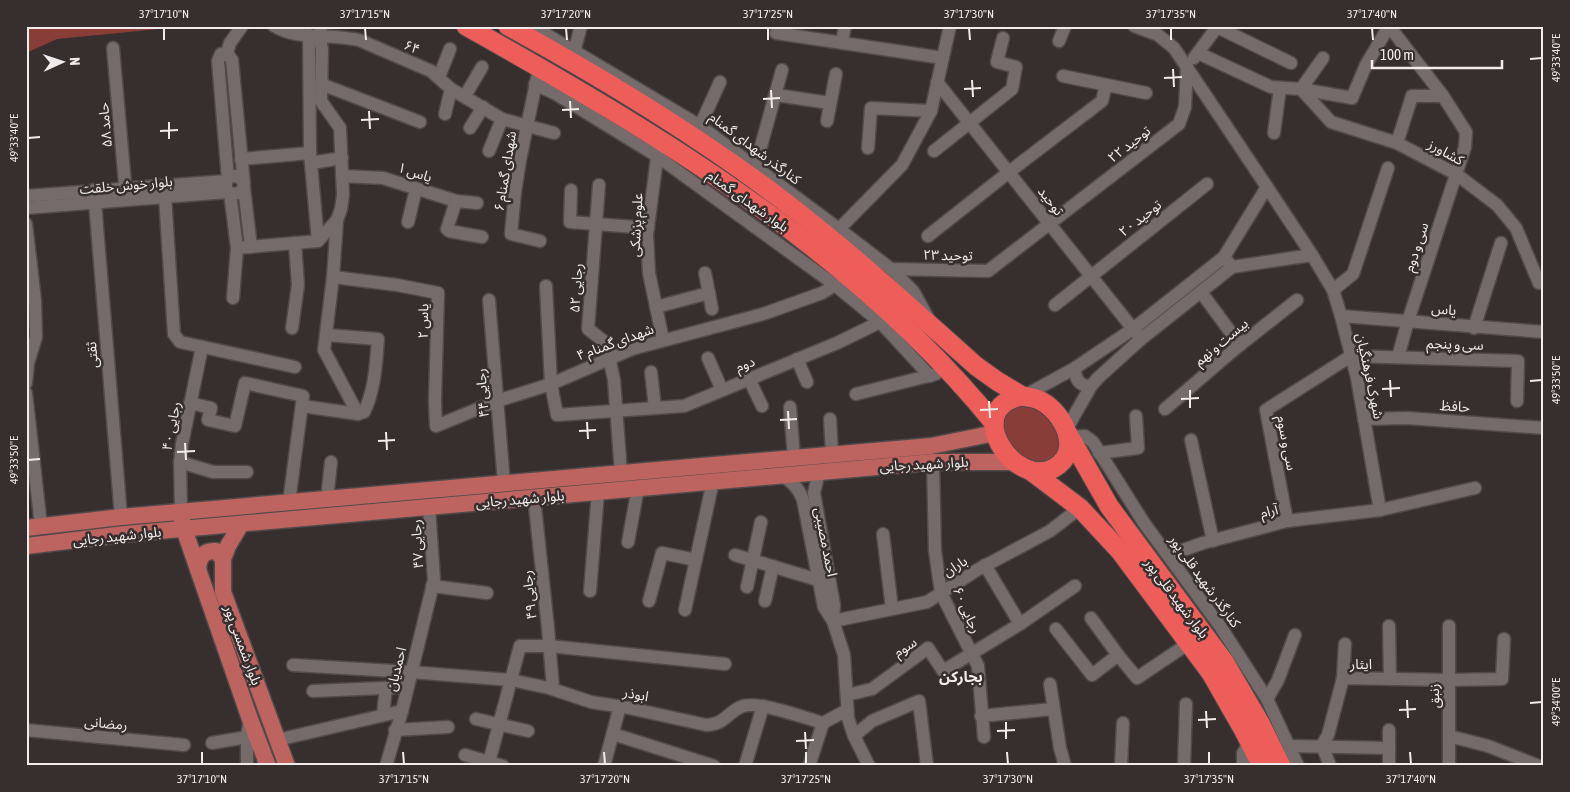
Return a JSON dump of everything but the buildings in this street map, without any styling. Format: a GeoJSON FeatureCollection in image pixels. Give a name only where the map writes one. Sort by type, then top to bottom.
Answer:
{"type":"FeatureCollection","features":[{"type":"Feature","properties":{"kind":"highway","name":"بلوار شهدای گمنام"},"geometry":{"type":"LineString","coordinates":[[466,26],[538,76],[658,147],[780,224],[833,264],[888,310],[948,369],[994,428]]}},
{"type":"Feature","properties":{"kind":"highway","name":"بلوار شهدای گمنام"},"geometry":{"type":"LineString","coordinates":[[511,27],[647,107],[708,146],[778,196],[976,366],[1023,396]]}},
{"type":"Feature","properties":{"kind":"highway"},"geometry":{"type":"LineString","coordinates":[[962,386],[969,385],[975,380],[978,373],[976,366]]}},
{"type":"Feature","properties":{"kind":"highway"},"geometry":{"type":"LineString","coordinates":[[1023,396],[1041,401],[1055,411],[1067,434],[1069,445],[1067,455],[1060,464],[1046,471],[1023,466],[1003,450],[998,442],[994,428],[996,413],[1002,404],[1012,398],[1023,396]]}},
{"type":"Feature","properties":{"kind":"highway","name":"بلوار شهید قلی پور"},"geometry":{"type":"LineString","coordinates":[[1067,434],[1109,506],[1225,648],[1267,712],[1281,766]]}},
{"type":"Feature","properties":{"kind":"highway","name":"بلوار شهید قلی پور"},"geometry":{"type":"LineString","coordinates":[[1023,466],[1079,507],[1120,551],[1210,673],[1262,766]]}},
{"type":"Feature","properties":{"kind":"highway"},"geometry":{"type":"LineString","coordinates":[[1079,507],[1073,501],[1072,494],[1077,482],[1088,481],[1096,484]]}},
{"type":"Feature","properties":{"kind":"main road","name":"بلوار شهید رجایی"},"geometry":{"type":"LineString","coordinates":[[33,527],[121,516],[931,446],[958,440],[994,428]]}},
{"type":"Feature","properties":{"kind":"main road"},"geometry":{"type":"LineString","coordinates":[[958,440],[965,441],[970,446],[969,459],[962,461]]}},
{"type":"Feature","properties":{"kind":"main road","name":"بلوار شهید رجایی"},"geometry":{"type":"LineString","coordinates":[[26,546],[184,529],[932,462],[962,461],[1023,466]]}},
{"type":"Feature","properties":{"kind":"main road","name":"بلوار شمسی پور"},"geometry":{"type":"LineString","coordinates":[[181,511],[184,529],[268,766]]}},
{"type":"Feature","properties":{"kind":"main road","name":"بلوار شمسی پور"},"geometry":{"type":"LineString","coordinates":[[241,524],[228,546],[224,559],[224,592],[287,766]]}},
{"type":"Feature","properties":{"kind":"main road"},"geometry":{"type":"LineString","coordinates":[[198,568],[199,560],[203,554],[210,551],[216,551],[224,559]]}},
{"type":"Feature","properties":{"kind":"street"},"geometry":{"type":"LineString","coordinates":[[227,53],[230,43],[242,26]]}},
{"type":"Feature","properties":{"kind":"street","name":"۶۴"},"geometry":{"type":"LineString","coordinates":[[274,26],[282,32],[316,32],[346,36],[358,40],[431,71],[451,89],[466,96],[502,119],[554,133]]}},
{"type":"Feature","properties":{"kind":"street","name":"کنارگذر شهدای گمنام"},"geometry":{"type":"LineString","coordinates":[[532,26],[548,30],[574,52],[700,126],[821,215],[891,269],[913,291],[932,327]]}},
{"type":"Feature","properties":{"kind":"street"},"geometry":{"type":"LineString","coordinates":[[574,52],[581,26]]}},
{"type":"Feature","properties":{"kind":"street"},"geometry":{"type":"LineString","coordinates":[[842,42],[845,26]]}},
{"type":"Feature","properties":{"kind":"street"},"geometry":{"type":"LineString","coordinates":[[839,229],[902,165],[931,112],[950,26]]}},
{"type":"Feature","properties":{"kind":"street"},"geometry":{"type":"LineString","coordinates":[[1059,41],[1065,26]]}},
{"type":"Feature","properties":{"kind":"street","name":"شهرک فرهنگیان"},"geometry":{"type":"LineString","coordinates":[[1134,26],[1158,35],[1174,48],[1267,186],[1333,290],[1351,356],[1380,510]]}},
{"type":"Feature","properties":{"kind":"street"},"geometry":{"type":"LineString","coordinates":[[1198,53],[1271,87],[1301,89],[1352,98],[1366,65],[1389,26],[1443,96]]}},
{"type":"Feature","properties":{"kind":"street"},"geometry":{"type":"LineString","coordinates":[[1187,66],[1216,27],[1291,63]]}},
{"type":"Feature","properties":{"kind":"street"},"geometry":{"type":"LineString","coordinates":[[315,101],[321,84],[322,49],[316,32]]}},
{"type":"Feature","properties":{"kind":"street"},"geometry":{"type":"LineString","coordinates":[[316,32],[315,101],[311,158],[318,241]]}},
{"type":"Feature","properties":{"kind":"street"},"geometry":{"type":"LineString","coordinates":[[776,33],[943,58]]}},
{"type":"Feature","properties":{"kind":"street"},"geometry":{"type":"LineString","coordinates":[[934,151],[1012,89],[1016,67],[997,62],[1003,38]]}},
{"type":"Feature","properties":{"kind":"street","name":"حامد ۵۸"},"geometry":{"type":"LineString","coordinates":[[113,48],[126,194]]}},
{"type":"Feature","properties":{"kind":"street"},"geometry":{"type":"LineString","coordinates":[[439,77],[450,50]]}},
{"type":"Feature","properties":{"kind":"street"},"geometry":{"type":"LineString","coordinates":[[227,53],[232,60],[243,184],[251,247]]}},
{"type":"Feature","properties":{"kind":"street"},"geometry":{"type":"LineString","coordinates":[[227,53],[221,54],[218,62],[228,186],[237,248],[233,298]]}},
{"type":"Feature","properties":{"kind":"street"},"geometry":{"type":"LineString","coordinates":[[1301,89],[1323,58]]}},
{"type":"Feature","properties":{"kind":"street"},"geometry":{"type":"LineString","coordinates":[[466,96],[482,66]]}},
{"type":"Feature","properties":{"kind":"street","name":"توحید ۲۲"},"geometry":{"type":"LineString","coordinates":[[1050,224],[1179,124],[1185,107],[1187,66]]}},
{"type":"Feature","properties":{"kind":"street"},"geometry":{"type":"LineString","coordinates":[[756,168],[782,70]]}},
{"type":"Feature","properties":{"kind":"street"},"geometry":{"type":"LineString","coordinates":[[828,120],[836,74]]}},
{"type":"Feature","properties":{"kind":"street","name":"شهدای گمنام ۶"},"geometry":{"type":"LineString","coordinates":[[538,76],[515,192],[511,234],[540,241]]}},
{"type":"Feature","properties":{"kind":"street"},"geometry":{"type":"LineString","coordinates":[[1063,76],[1146,93]]}},
{"type":"Feature","properties":{"kind":"street"},"geometry":{"type":"LineString","coordinates":[[700,126],[720,82]]}},
{"type":"Feature","properties":{"kind":"street","name":"توحید"},"geometry":{"type":"LineString","coordinates":[[937,82],[1137,334]]}},
{"type":"Feature","properties":{"kind":"street"},"geometry":{"type":"LineString","coordinates":[[321,84],[420,122]]}},
{"type":"Feature","properties":{"kind":"street"},"geometry":{"type":"LineString","coordinates":[[928,236],[1008,172],[1102,101],[1106,85]]}},
{"type":"Feature","properties":{"kind":"street"},"geometry":{"type":"LineString","coordinates":[[1274,133],[1280,88]]}},
{"type":"Feature","properties":{"kind":"street"},"geometry":{"type":"LineString","coordinates":[[445,114],[451,89]]}},
{"type":"Feature","properties":{"kind":"street","name":"کشاورز"},"geometry":{"type":"LineString","coordinates":[[1301,89],[1331,122],[1397,143],[1456,174],[1498,205],[1516,228],[1539,283]]}},
{"type":"Feature","properties":{"kind":"street"},"geometry":{"type":"LineString","coordinates":[[776,95],[830,103]]}},
{"type":"Feature","properties":{"kind":"street"},"geometry":{"type":"LineString","coordinates":[[1397,143],[1412,96],[1443,96]]}},
{"type":"Feature","properties":{"kind":"street","name":"سی و دوم"},"geometry":{"type":"LineString","coordinates":[[1398,357],[1408,321],[1466,147],[1466,132],[1443,96]]}},
{"type":"Feature","properties":{"kind":"street"},"geometry":{"type":"LineString","coordinates":[[315,101],[340,128],[342,158],[343,195],[337,220],[333,276],[324,350],[358,414]]}},
{"type":"Feature","properties":{"kind":"street"},"geometry":{"type":"LineString","coordinates":[[470,128],[483,107]]}},
{"type":"Feature","properties":{"kind":"street"},"geometry":{"type":"LineString","coordinates":[[868,148],[871,108],[931,112]]}},
{"type":"Feature","properties":{"kind":"street"},"geometry":{"type":"LineString","coordinates":[[490,150],[502,119]]}},
{"type":"Feature","properties":{"kind":"street"},"geometry":{"type":"LineString","coordinates":[[658,147],[880,322],[930,376]]}},
{"type":"Feature","properties":{"kind":"street","name":"علوم پزشکی"},"geometry":{"type":"LineString","coordinates":[[658,147],[648,228],[649,273],[663,340]]}},
{"type":"Feature","properties":{"kind":"street"},"geometry":{"type":"LineString","coordinates":[[241,159],[342,158]]}},
{"type":"Feature","properties":{"kind":"street"},"geometry":{"type":"LineString","coordinates":[[1333,290],[1353,274],[1388,168]]}},
{"type":"Feature","properties":{"kind":"street"},"geometry":{"type":"LineString","coordinates":[[228,186],[236,176],[243,184]]}},
{"type":"Feature","properties":{"kind":"street","name":"یاس ۱"},"geometry":{"type":"LineString","coordinates":[[342,176],[383,178],[456,201],[477,203]]}},
{"type":"Feature","properties":{"kind":"street","name":"توحید ۲۰"},"geometry":{"type":"LineString","coordinates":[[1055,305],[1207,184]]}},
{"type":"Feature","properties":{"kind":"street","name":"رجایی ۵۲"},"geometry":{"type":"LineString","coordinates":[[599,185],[588,330],[606,343],[610,358],[614,380],[622,473]]}},
{"type":"Feature","properties":{"kind":"street","name":"بلوار خوش خلقت"},"geometry":{"type":"LineString","coordinates":[[26,208],[94,197],[228,186]]}},
{"type":"Feature","properties":{"kind":"street","name":"بلوار خوش خلقت"},"geometry":{"type":"LineString","coordinates":[[126,194],[165,196],[228,186]]}},
{"type":"Feature","properties":{"kind":"street"},"geometry":{"type":"LineString","coordinates":[[1023,396],[1137,334],[1201,292],[1228,262],[1267,186]]}},
{"type":"Feature","properties":{"kind":"street"},"geometry":{"type":"LineString","coordinates":[[408,222],[416,189]]}},
{"type":"Feature","properties":{"kind":"street"},"geometry":{"type":"LineString","coordinates":[[571,190],[570,222],[648,228]]}},
{"type":"Feature","properties":{"kind":"street"},"geometry":{"type":"LineString","coordinates":[[792,195],[801,216],[821,215]]}},
{"type":"Feature","properties":{"kind":"street","name":"بلوار خوش خلقت"},"geometry":{"type":"LineString","coordinates":[[26,196],[94,197]]}},
{"type":"Feature","properties":{"kind":"street"},"geometry":{"type":"LineString","coordinates":[[165,196],[174,334],[180,342],[295,367]]}},
{"type":"Feature","properties":{"kind":"street","name":"ثقتی"},"geometry":{"type":"LineString","coordinates":[[94,197],[121,516]]}},
{"type":"Feature","properties":{"kind":"street"},"geometry":{"type":"LineString","coordinates":[[456,201],[447,229],[449,231],[482,237]]}},
{"type":"Feature","properties":{"kind":"street"},"geometry":{"type":"LineString","coordinates":[[237,248],[318,241],[337,220]]}},
{"type":"Feature","properties":{"kind":"street"},"geometry":{"type":"LineString","coordinates":[[26,224],[35,300],[36,337],[28,363],[26,383]]}},
{"type":"Feature","properties":{"kind":"street"},"geometry":{"type":"LineString","coordinates":[[780,224],[791,253]]}},
{"type":"Feature","properties":{"kind":"street","name":"توحید ۲۳"},"geometry":{"type":"LineString","coordinates":[[891,269],[988,271],[1050,224]]}},
{"type":"Feature","properties":{"kind":"street"},"geometry":{"type":"LineString","coordinates":[[292,328],[298,285],[294,243]]}},
{"type":"Feature","properties":{"kind":"street"},"geometry":{"type":"LineString","coordinates":[[1474,328],[1501,243]]}},
{"type":"Feature","properties":{"kind":"street"},"geometry":{"type":"LineString","coordinates":[[1067,434],[1091,386],[1137,334],[1228,262],[1312,255]]}},
{"type":"Feature","properties":{"kind":"street"},"geometry":{"type":"LineString","coordinates":[[705,273],[712,308]]}},
{"type":"Feature","properties":{"kind":"street","name":"یاس ۲"},"geometry":{"type":"LineString","coordinates":[[333,276],[397,285],[438,294],[436,426]]}},
{"type":"Feature","properties":{"kind":"street","name":"شهدای گمنام ۴"},"geometry":{"type":"LineString","coordinates":[[436,426],[497,401],[551,384],[632,349],[762,314],[822,293],[835,285]]}},
{"type":"Feature","properties":{"kind":"street"},"geometry":{"type":"LineString","coordinates":[[546,286],[551,384]]}},
{"type":"Feature","properties":{"kind":"street"},"geometry":{"type":"LineString","coordinates":[[1201,292],[1240,345]]}},
{"type":"Feature","properties":{"kind":"street"},"geometry":{"type":"LineString","coordinates":[[656,307],[709,293]]}},
{"type":"Feature","properties":{"kind":"street","name":"رجایی ۴۴"},"geometry":{"type":"LineString","coordinates":[[489,300],[504,483]]}},
{"type":"Feature","properties":{"kind":"street","name":"بیست و نهم"},"geometry":{"type":"LineString","coordinates":[[1165,409],[1240,345],[1297,300]]}},
{"type":"Feature","properties":{"kind":"street","name":"یاس"},"geometry":{"type":"LineString","coordinates":[[1341,316],[1474,328],[1544,332]]}},
{"type":"Feature","properties":{"kind":"street","name":"دوم"},"geometry":{"type":"LineString","coordinates":[[551,384],[557,415],[684,406],[837,343],[880,322]]}},
{"type":"Feature","properties":{"kind":"street"},"geometry":{"type":"LineString","coordinates":[[190,403],[211,408],[208,420],[235,426],[245,383],[303,401],[358,414],[364,412],[371,392],[378,339],[326,335]]}},
{"type":"Feature","properties":{"kind":"street","name":"رجایی ۴۰"},"geometry":{"type":"LineString","coordinates":[[181,511],[180,462],[202,347]]}},
{"type":"Feature","properties":{"kind":"street","name":"سی و پنجم"},"geometry":{"type":"LineString","coordinates":[[1351,356],[1518,360],[1517,401]]}},
{"type":"Feature","properties":{"kind":"street","name":"سی و سوم"},"geometry":{"type":"LineString","coordinates":[[1287,522],[1266,410],[1351,356]]}},
{"type":"Feature","properties":{"kind":"street"},"geometry":{"type":"LineString","coordinates":[[708,358],[722,390]]}},
{"type":"Feature","properties":{"kind":"street"},"geometry":{"type":"LineString","coordinates":[[797,359],[807,382]]}},
{"type":"Feature","properties":{"kind":"street"},"geometry":{"type":"LineString","coordinates":[[1075,368],[1077,380],[1081,384],[1091,386]]}},
{"type":"Feature","properties":{"kind":"street"},"geometry":{"type":"LineString","coordinates":[[856,394],[930,376],[948,369]]}},
{"type":"Feature","properties":{"kind":"street"},"geometry":{"type":"LineString","coordinates":[[651,372],[655,408]]}},
{"type":"Feature","properties":{"kind":"street"},"geometry":{"type":"LineString","coordinates":[[749,379],[762,406]]}},
{"type":"Feature","properties":{"kind":"street"},"geometry":{"type":"LineString","coordinates":[[26,394],[33,527]]}},
{"type":"Feature","properties":{"kind":"street"},"geometry":{"type":"LineString","coordinates":[[289,502],[303,401]]}},
{"type":"Feature","properties":{"kind":"street"},"geometry":{"type":"LineString","coordinates":[[790,408],[794,458]]}},
{"type":"Feature","properties":{"kind":"street"},"geometry":{"type":"LineString","coordinates":[[1099,453],[1138,448],[1136,416]]}},
{"type":"Feature","properties":{"kind":"street","name":"حافظ"},"geometry":{"type":"LineString","coordinates":[[1364,419],[1406,418],[1544,428]]}},
{"type":"Feature","properties":{"kind":"street"},"geometry":{"type":"LineString","coordinates":[[830,419],[832,454]]}},
{"type":"Feature","properties":{"kind":"street","name":"کنارگذر شهید قلی پور"},"geometry":{"type":"LineString","coordinates":[[1067,434],[1089,438],[1093,442],[1144,523],[1169,555],[1225,648]]}},
{"type":"Feature","properties":{"kind":"street"},"geometry":{"type":"LineString","coordinates":[[1191,440],[1213,541]]}},
{"type":"Feature","properties":{"kind":"street"},"geometry":{"type":"LineString","coordinates":[[180,462],[212,472],[247,472]]}},
{"type":"Feature","properties":{"kind":"street"},"geometry":{"type":"LineString","coordinates":[[327,499],[331,462]]}},
{"type":"Feature","properties":{"kind":"street","name":"رجایی ۶۰"},"geometry":{"type":"LineString","coordinates":[[932,462],[935,551],[941,593],[978,666],[984,737]]}},
{"type":"Feature","properties":{"kind":"street","name":"احمد مصیبی"},"geometry":{"type":"LineString","coordinates":[[819,472],[808,497],[818,580],[824,607],[833,621],[844,655],[848,718],[854,736],[869,766]]}},
{"type":"Feature","properties":{"kind":"street","name":"احمد مصیبی"},"geometry":{"type":"LineString","coordinates":[[781,475],[791,481],[808,497],[834,606],[833,621]]}},
{"type":"Feature","properties":{"kind":"street"},"geometry":{"type":"LineString","coordinates":[[685,610],[713,481]]}},
{"type":"Feature","properties":{"kind":"street"},"geometry":{"type":"LineString","coordinates":[[628,542],[638,488]]}},
{"type":"Feature","properties":{"kind":"street","name":"آرام"},"geometry":{"type":"LineString","coordinates":[[1169,555],[1213,541],[1287,522],[1380,510],[1476,488]]}},
{"type":"Feature","properties":{"kind":"street"},"geometry":{"type":"LineString","coordinates":[[590,591],[598,492]]}},
{"type":"Feature","properties":{"kind":"street","name":"رجایی ۴۹"},"geometry":{"type":"LineString","coordinates":[[534,497],[552,689]]}},
{"type":"Feature","properties":{"kind":"street","name":"رجایی ۴۷"},"geometry":{"type":"LineString","coordinates":[[429,507],[433,583]]}},
{"type":"Feature","properties":{"kind":"street","name":"باران"},"geometry":{"type":"LineString","coordinates":[[833,621],[927,602],[985,566],[1050,531],[1079,507]]}},
{"type":"Feature","properties":{"kind":"street"},"geometry":{"type":"LineString","coordinates":[[747,587],[761,522]]}},
{"type":"Feature","properties":{"kind":"street"},"geometry":{"type":"LineString","coordinates":[[883,534],[892,609]]}},
{"type":"Feature","properties":{"kind":"street"},"geometry":{"type":"LineString","coordinates":[[648,601],[662,553],[696,560]]}},
{"type":"Feature","properties":{"kind":"street"},"geometry":{"type":"LineString","coordinates":[[735,555],[818,580]]}},
{"type":"Feature","properties":{"kind":"street"},"geometry":{"type":"LineString","coordinates":[[765,601],[773,566]]}},
{"type":"Feature","properties":{"kind":"street"},"geometry":{"type":"LineString","coordinates":[[985,566],[1020,624]]}},
{"type":"Feature","properties":{"kind":"street"},"geometry":{"type":"LineString","coordinates":[[433,583],[487,593]]}},
{"type":"Feature","properties":{"kind":"street","name":"احمدیان"},"geometry":{"type":"LineString","coordinates":[[386,766],[402,711],[406,687],[433,583]]}},
{"type":"Feature","properties":{"kind":"street"},"geometry":{"type":"LineString","coordinates":[[970,653],[1020,624],[1075,586]]}},
{"type":"Feature","properties":{"kind":"street"},"geometry":{"type":"LineString","coordinates":[[1091,618],[1137,678],[1189,643]]}},
{"type":"Feature","properties":{"kind":"street"},"geometry":{"type":"LineString","coordinates":[[1389,626],[1390,679]]}},
{"type":"Feature","properties":{"kind":"street","name":"زنبق"},"geometry":{"type":"LineString","coordinates":[[1449,626],[1449,766]]}},
{"type":"Feature","properties":{"kind":"street"},"geometry":{"type":"LineString","coordinates":[[1056,629],[1092,675],[1118,655]]}},
{"type":"Feature","properties":{"kind":"street"},"geometry":{"type":"LineString","coordinates":[[1295,635],[1267,712],[1289,746],[1298,766]]}},
{"type":"Feature","properties":{"kind":"street","name":"ایثار"},"geometry":{"type":"LineString","coordinates":[[1322,745],[1328,735],[1343,678],[1502,679],[1504,639]]}},
{"type":"Feature","properties":{"kind":"street"},"geometry":{"type":"LineString","coordinates":[[1343,678],[1345,644]]}},
{"type":"Feature","properties":{"kind":"street"},"geometry":{"type":"LineString","coordinates":[[489,764],[520,646],[549,646],[725,664]]}},
{"type":"Feature","properties":{"kind":"street","name":"سوم"},"geometry":{"type":"LineString","coordinates":[[848,695],[872,690],[928,648],[944,671],[970,653]]}},
{"type":"Feature","properties":{"kind":"street","name":"ابوذر"},"geometry":{"type":"LineString","coordinates":[[292,664],[511,680],[552,689],[591,702],[620,706],[706,724],[722,721],[743,706],[763,706],[823,723]]}},
{"type":"Feature","properties":{"kind":"street"},"geometry":{"type":"LineString","coordinates":[[1050,684],[1060,748],[1065,766]]}},
{"type":"Feature","properties":{"kind":"street"},"geometry":{"type":"LineString","coordinates":[[313,691],[406,687]]}},
{"type":"Feature","properties":{"kind":"street"},"geometry":{"type":"LineString","coordinates":[[383,715],[386,688]]}},
{"type":"Feature","properties":{"kind":"street"},"geometry":{"type":"LineString","coordinates":[[854,736],[872,721],[919,701],[927,766]]}},
{"type":"Feature","properties":{"kind":"street"},"geometry":{"type":"LineString","coordinates":[[1184,766],[1186,704]]}},
{"type":"Feature","properties":{"kind":"street"},"geometry":{"type":"LineString","coordinates":[[604,766],[620,706]]}},
{"type":"Feature","properties":{"kind":"street"},"geometry":{"type":"LineString","coordinates":[[745,766],[763,706]]}},
{"type":"Feature","properties":{"kind":"street"},"geometry":{"type":"LineString","coordinates":[[981,716],[1053,709]]}},
{"type":"Feature","properties":{"kind":"street"},"geometry":{"type":"LineString","coordinates":[[809,766],[823,723],[847,710]]}},
{"type":"Feature","properties":{"kind":"street"},"geometry":{"type":"LineString","coordinates":[[278,740],[402,711]]}},
{"type":"Feature","properties":{"kind":"street"},"geometry":{"type":"LineString","coordinates":[[247,766],[247,737],[250,719]]}},
{"type":"Feature","properties":{"kind":"street"},"geometry":{"type":"LineString","coordinates":[[476,719],[528,732]]}},
{"type":"Feature","properties":{"kind":"street"},"geometry":{"type":"LineString","coordinates":[[1121,766],[1123,723]]}},
{"type":"Feature","properties":{"kind":"street"},"geometry":{"type":"LineString","coordinates":[[395,730],[448,727]]}},
{"type":"Feature","properties":{"kind":"street","name":"رمضانی"},"geometry":{"type":"LineString","coordinates":[[26,730],[184,744]]}},
{"type":"Feature","properties":{"kind":"street"},"geometry":{"type":"LineString","coordinates":[[1389,730],[1389,766]]}},
{"type":"Feature","properties":{"kind":"street"},"geometry":{"type":"LineString","coordinates":[[613,734],[714,766]]}},
{"type":"Feature","properties":{"kind":"street"},"geometry":{"type":"LineString","coordinates":[[1450,736],[1488,746],[1533,765]]}},
{"type":"Feature","properties":{"kind":"street"},"geometry":{"type":"LineString","coordinates":[[212,743],[247,737]]}},
{"type":"Feature","properties":{"kind":"street"},"geometry":{"type":"LineString","coordinates":[[1243,766],[1243,753],[1250,743]]}},
{"type":"Feature","properties":{"kind":"street"},"geometry":{"type":"LineString","coordinates":[[1289,746],[1322,745],[1389,748]]}},
{"type":"Feature","properties":{"kind":"street"},"geometry":{"type":"LineString","coordinates":[[1322,745],[1330,766]]}},
{"type":"Feature","properties":{"kind":"street"},"geometry":{"type":"LineString","coordinates":[[465,755],[489,764],[503,766]]}},
{"type":"Feature","properties":{"kind":"shaded area"},"geometry":{"type":"Polygon","coordinates":[[[26,26],[159,26],[159,29],[57,39],[26,53],[26,26]]]}},
{"type":"Feature","properties":{"kind":"shaded area"},"geometry":{"type":"Polygon","coordinates":[[[1015,402],[1049,413],[1064,442],[1055,463],[1029,465],[999,433],[1005,408],[1015,402]]]}},
{"type":"Feature","properties":{"kind":"district","name":"بجارکن"},"geometry":{"type":"Point","coordinates":[961,677]}}]}
